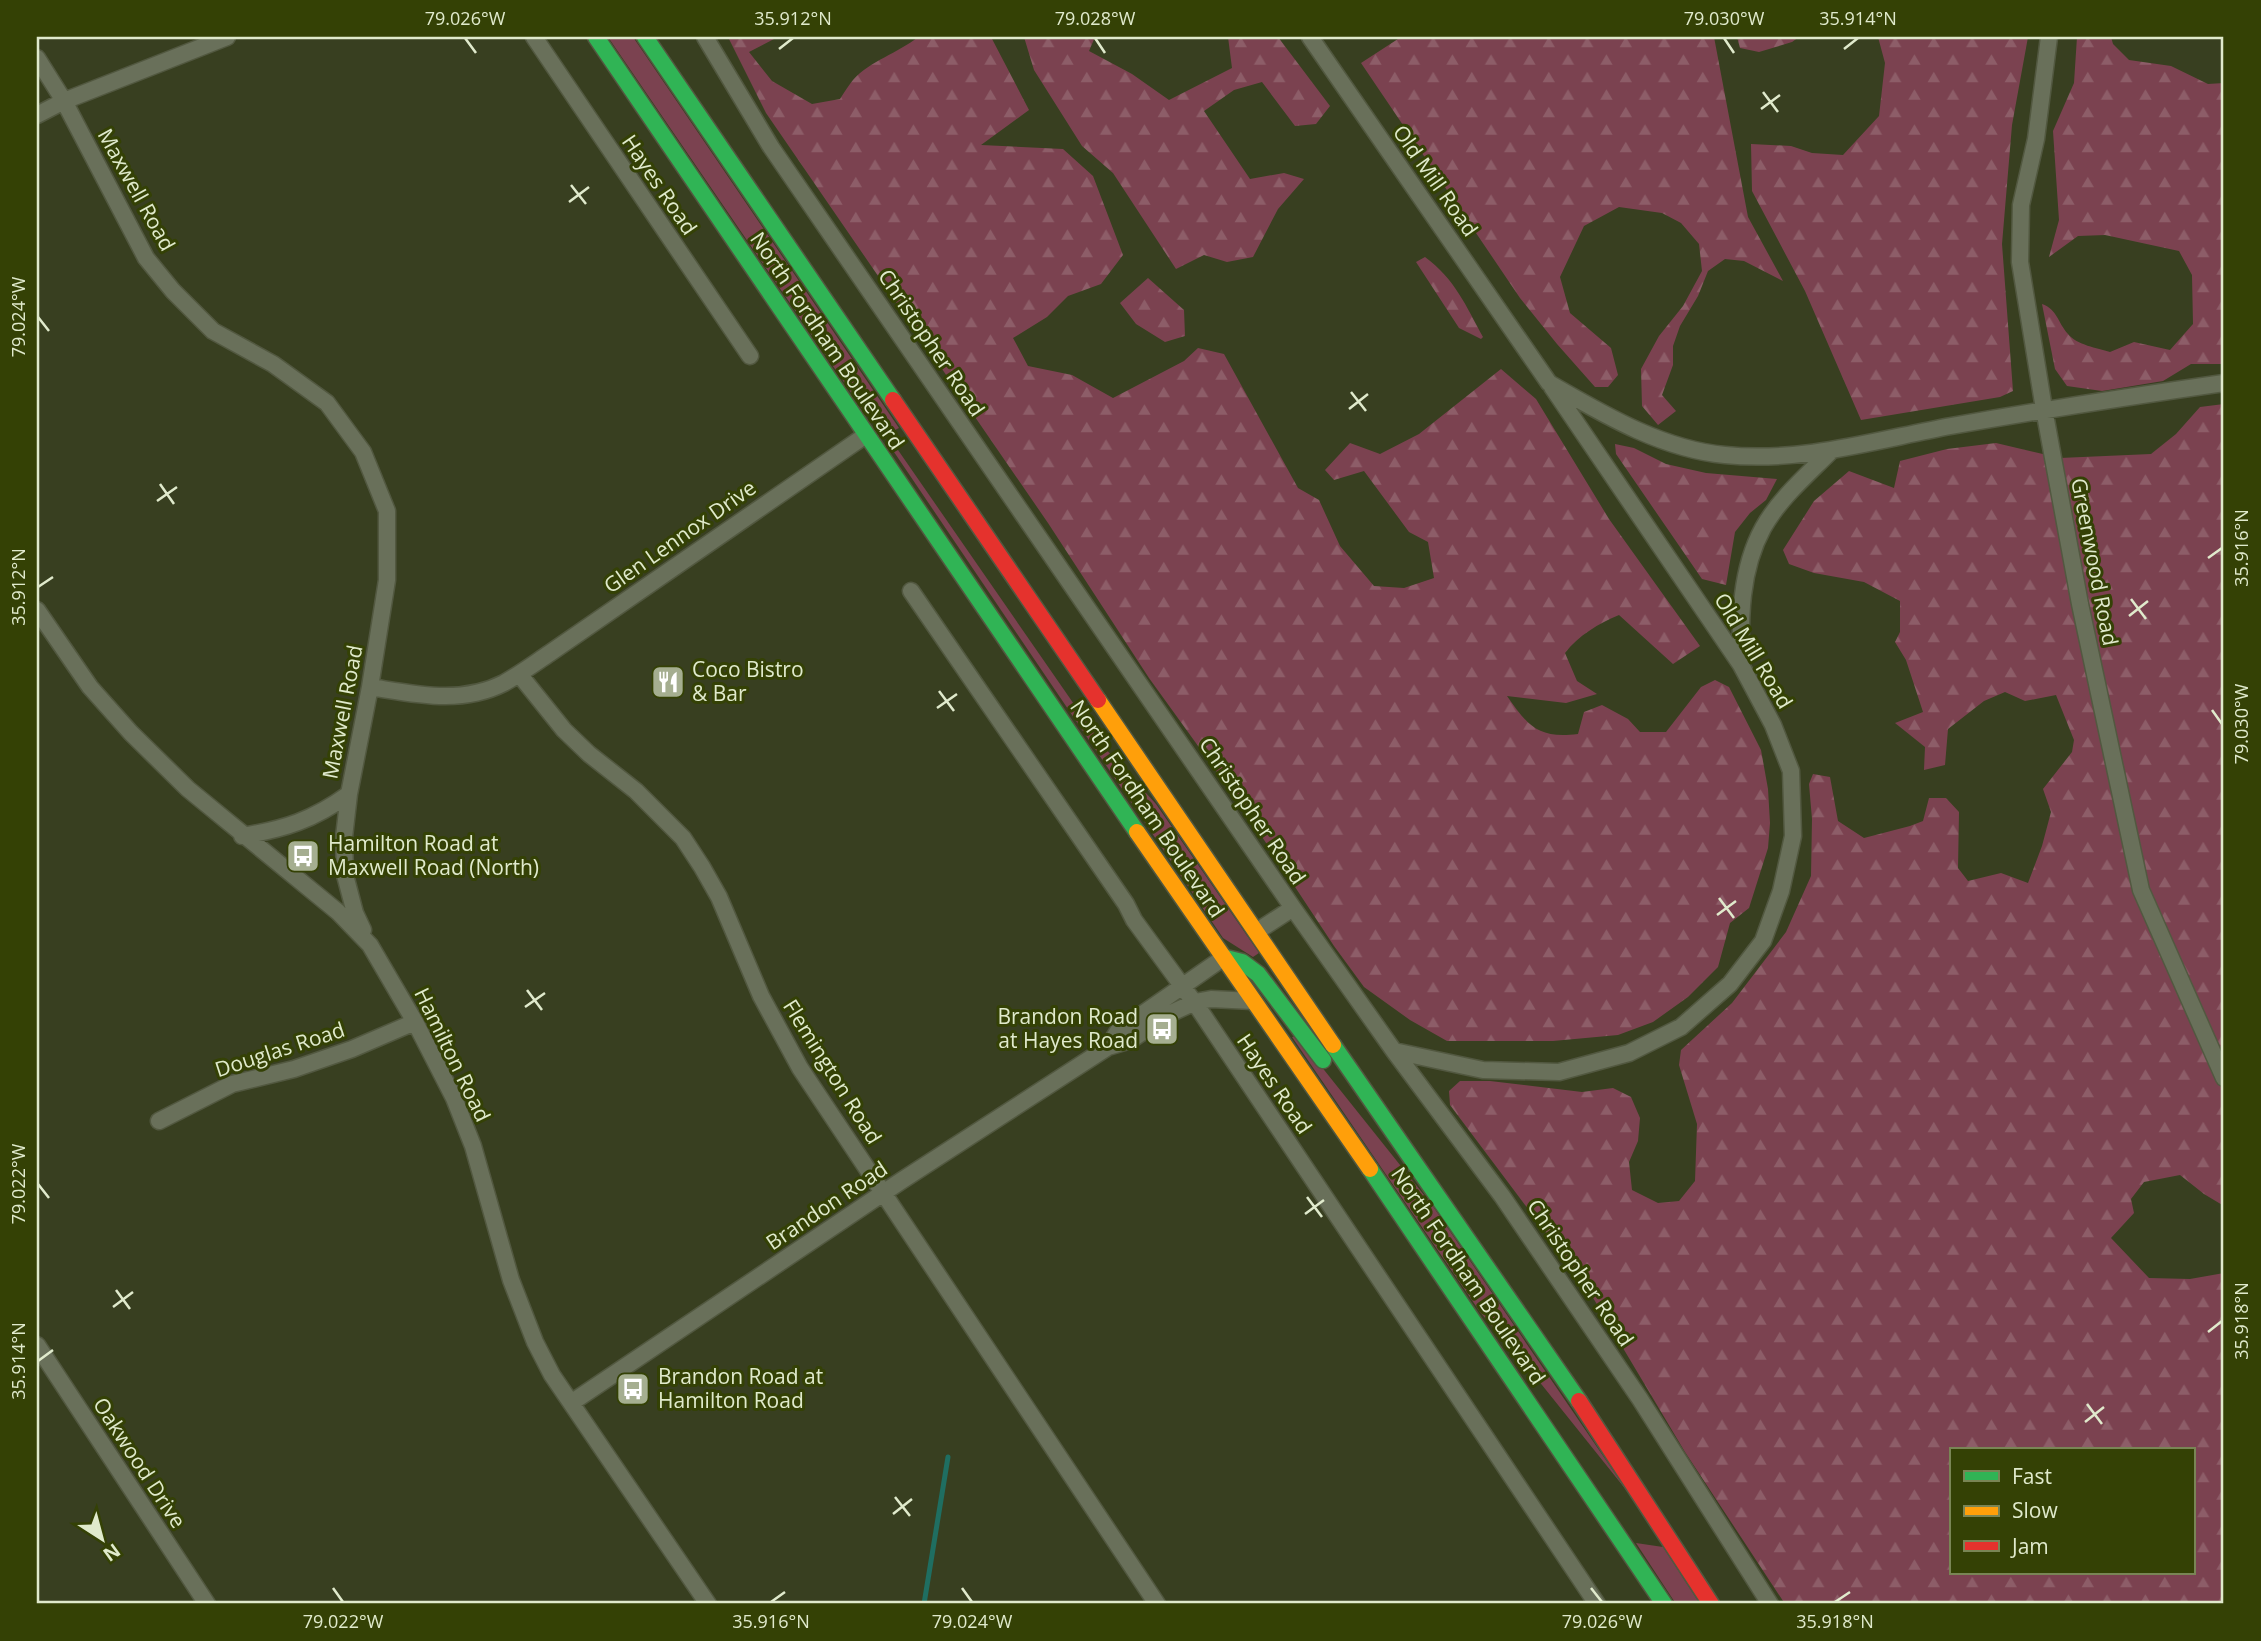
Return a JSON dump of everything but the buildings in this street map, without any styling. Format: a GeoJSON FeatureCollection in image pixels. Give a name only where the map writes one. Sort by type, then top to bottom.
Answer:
{"type":"FeatureCollection","features":[{"type":"Feature","properties":{"kind":"highway","name":"North Fordham Boulevard"},"geometry":{"type":"LineString","coordinates":[[596,37],[1223,958],[1425,1248],[1664,1604]]}},
{"type":"Feature","properties":{"kind":"highway","name":"North Fordham Boulevard"},"geometry":{"type":"LineString","coordinates":[[645,37],[1482,1259],[1656,1518],[1710,1604]]}},
{"type":"Feature","properties":{"kind":"highway"},"geometry":{"type":"LineString","coordinates":[[866,435],[886,433]]}},
{"type":"Feature","properties":{"kind":"highway"},"geometry":{"type":"LineString","coordinates":[[996,581],[1022,590]]}},
{"type":"Feature","properties":{"kind":"highway"},"geometry":{"type":"LineString","coordinates":[[1223,958],[1242,962],[1258,974],[1339,1080],[1360,1084]]}},
{"type":"Feature","properties":{"kind":"highway"},"geometry":{"type":"LineString","coordinates":[[1572,1466],[1614,1502]]}},
{"type":"Feature","properties":{"kind":"highway"},"geometry":{"type":"LineString","coordinates":[[1638,1524],[1646,1524],[1656,1518]]}},
{"type":"Feature","properties":{"kind":"street"},"geometry":{"type":"LineString","coordinates":[[37,115],[64,101],[227,37]]}},
{"type":"Feature","properties":{"kind":"street","name":"Hayes Road"},"geometry":{"type":"LineString","coordinates":[[534,37],[750,356]]}},
{"type":"Feature","properties":{"kind":"street","name":"Christopher Road"},"geometry":{"type":"LineString","coordinates":[[705,37],[771,147],[1293,908],[1394,1051],[1502,1196],[1617,1365],[1770,1604]]}},
{"type":"Feature","properties":{"kind":"street","name":"Old Mill Road"},"geometry":{"type":"LineString","coordinates":[[1310,37],[1741,665],[1773,725],[1791,771],[1793,836],[1781,891],[1763,941],[1730,984],[1681,1027],[1629,1053],[1559,1072],[1483,1070],[1394,1051]]}},
{"type":"Feature","properties":{"kind":"street","name":"Greenwood Road"},"geometry":{"type":"LineString","coordinates":[[2049,37],[2036,139],[2021,205],[2020,262],[2044,409],[2080,604],[2141,890],[2224,1078]]}},
{"type":"Feature","properties":{"kind":"street","name":"Maxwell Road"},"geometry":{"type":"LineString","coordinates":[[37,58],[64,101],[146,258],[173,291],[213,331],[273,364],[327,403],[363,452],[387,511],[387,580],[349,794],[344,838],[345,875],[355,913],[370,945]]}},
{"type":"Feature","properties":{"kind":"street","name":"Old Mill Road"},"geometry":{"type":"LineString","coordinates":[[1549,383],[1642,432],[1686,447],[1724,455],[1772,457],[1830,452],[1863,442],[2044,409],[2224,383]]}},
{"type":"Feature","properties":{"kind":"street","name":"Glen Lennox Drive"},"geometry":{"type":"LineString","coordinates":[[519,674],[866,435]]}},
{"type":"Feature","properties":{"kind":"street"},"geometry":{"type":"LineString","coordinates":[[1741,665],[1740,612],[1749,562],[1763,528],[1789,495],[1830,452]]}},
{"type":"Feature","properties":{"kind":"street","name":"Hayes Road"},"geometry":{"type":"LineString","coordinates":[[911,591],[1134,919],[1195,1002],[1597,1604]]}},
{"type":"Feature","properties":{"kind":"street","name":"Hamilton Road"},"geometry":{"type":"LineString","coordinates":[[37,610],[90,687],[131,733],[188,789],[242,836],[281,864],[338,912],[370,945],[415,1022],[454,1098],[473,1146],[511,1280],[527,1324],[552,1375],[708,1604]]}},
{"type":"Feature","properties":{"kind":"street"},"geometry":{"type":"LineString","coordinates":[[370,687],[435,697],[462,696],[484,691],[519,674]]}},
{"type":"Feature","properties":{"kind":"street","name":"Flemington Road"},"geometry":{"type":"LineString","coordinates":[[519,674],[564,730],[589,754],[636,790],[683,838],[719,897],[782,1038],[1157,1604]]}},
{"type":"Feature","properties":{"kind":"street","name":"Maxwell Road"},"geometry":{"type":"LineString","coordinates":[[242,836],[285,828],[303,821],[349,794]]}},
{"type":"Feature","properties":{"kind":"street"},"geometry":{"type":"LineString","coordinates":[[1256,932],[1293,908]]}},
{"type":"Feature","properties":{"kind":"street","name":"Brandon Road"},"geometry":{"type":"LineString","coordinates":[[1108,1047],[1118,1031],[1223,958]]}},
{"type":"Feature","properties":{"kind":"street","name":"Brandon Road"},"geometry":{"type":"LineString","coordinates":[[571,1402],[1108,1047],[1131,1040],[1169,1014],[1195,1002],[1211,999],[1253,1001]]}},
{"type":"Feature","properties":{"kind":"street","name":"Douglas Road"},"geometry":{"type":"LineString","coordinates":[[159,1121],[232,1084],[317,1061],[396,1032],[415,1022]]}},
{"type":"Feature","properties":{"kind":"street","name":"Oakwood Drive"},"geometry":{"type":"LineString","coordinates":[[37,1345],[207,1604]]}},
{"type":"Feature","properties":{"kind":"green space"},"geometry":{"type":"Polygon","coordinates":[[[608,37],[633,37],[899,428],[895,430],[863,410],[608,37]]]}},
{"type":"Feature","properties":{"kind":"green space"},"geometry":{"type":"Polygon","coordinates":[[[728,37],[774,37],[749,52],[772,81],[812,104],[840,99],[860,73],[918,37],[991,37],[1029,110],[981,145],[1063,149],[1093,176],[1123,255],[1101,284],[1068,296],[1047,317],[1013,338],[1028,366],[1072,375],[1113,398],[1184,361],[1198,348],[1224,354],[1298,488],[1319,500],[1340,546],[1374,586],[1404,588],[1434,578],[1428,542],[1409,532],[1364,471],[1334,480],[1325,470],[1350,443],[1380,454],[1419,434],[1501,369],[1536,399],[1609,519],[1700,646],[1673,664],[1619,615],[1589,631],[1565,653],[1577,681],[1597,694],[1566,703],[1507,696],[1528,723],[1543,732],[1578,734],[1584,712],[1602,705],[1628,719],[1640,732],[1666,732],[1701,687],[1715,680],[1729,687],[1761,750],[1768,789],[1770,823],[1768,848],[1749,908],[1730,923],[1718,967],[1688,997],[1653,1022],[1618,1035],[1553,1041],[1447,1041],[1410,1020],[1364,987],[1245,811],[1149,678],[1048,523],[766,113],[728,37]]]}},
{"type":"Feature","properties":{"kind":"green space"},"geometry":{"type":"Polygon","coordinates":[[[1024,37],[1095,37],[1089,51],[1132,74],[1169,100],[1232,68],[1228,37],[1278,37],[1330,106],[1316,124],[1295,126],[1262,82],[1234,90],[1204,111],[1250,179],[1284,173],[1304,179],[1278,209],[1253,257],[1227,262],[1204,255],[1176,269],[1113,173],[1082,146],[1034,70],[1024,37]]]}},
{"type":"Feature","properties":{"kind":"green space"},"geometry":{"type":"Polygon","coordinates":[[[1401,37],[1714,37],[1748,217],[1783,281],[1744,261],[1725,259],[1708,271],[1698,296],[1680,326],[1673,346],[1673,365],[1662,395],[1676,411],[1658,425],[1642,406],[1641,369],[1659,336],[1683,306],[1702,271],[1699,244],[1681,223],[1662,213],[1619,207],[1584,226],[1560,277],[1570,313],[1611,348],[1618,375],[1608,387],[1595,387],[1520,298],[1361,63],[1401,37]]]}},
{"type":"Feature","properties":{"kind":"green space"},"geometry":{"type":"Polygon","coordinates":[[[1737,37],[1799,37],[1792,42],[1759,52],[1740,48],[1737,37]]]}},
{"type":"Feature","properties":{"kind":"green space"},"geometry":{"type":"Polygon","coordinates":[[[1878,37],[2028,37],[2012,125],[2002,244],[2013,391],[2000,397],[1861,420],[1805,291],[1752,191],[1751,144],[1791,146],[1812,153],[1843,155],[1879,116],[1885,63],[1878,37]]]}},
{"type":"Feature","properties":{"kind":"green space"},"geometry":{"type":"Polygon","coordinates":[[[2077,37],[2111,37],[2113,44],[2129,60],[2171,66],[2208,84],[2224,83],[2224,364],[2191,364],[2163,381],[2102,391],[2067,386],[2055,369],[2042,304],[2054,313],[2072,338],[2110,352],[2134,342],[2170,350],[2193,324],[2192,275],[2179,251],[2105,235],[2078,236],[2049,257],[2059,220],[2053,131],[2074,83],[2077,37]]]}},
{"type":"Feature","properties":{"kind":"green space"},"geometry":{"type":"Polygon","coordinates":[[[1425,257],[1444,274],[1459,294],[1483,337],[1481,339],[1459,328],[1416,262],[1425,257]]]}},
{"type":"Feature","properties":{"kind":"green space"},"geometry":{"type":"Polygon","coordinates":[[[1148,278],[1184,310],[1185,336],[1165,342],[1136,324],[1120,303],[1148,278]]]}},
{"type":"Feature","properties":{"kind":"green space"},"geometry":{"type":"Polygon","coordinates":[[[2224,404],[2224,1206],[2180,1175],[2144,1182],[2131,1199],[2134,1213],[2111,1238],[2149,1278],[2190,1279],[2224,1273],[2224,1604],[1785,1604],[1685,1452],[1586,1286],[1450,1105],[1449,1091],[1460,1081],[1490,1081],[1582,1092],[1613,1088],[1631,1097],[1640,1118],[1638,1141],[1629,1162],[1632,1190],[1658,1203],[1679,1201],[1695,1181],[1697,1124],[1679,1065],[1681,1050],[1732,1003],[1786,932],[1811,876],[1812,819],[1809,784],[1813,774],[1830,777],[1838,821],[1864,838],[1923,821],[1929,798],[1946,798],[1959,812],[1958,868],[1968,881],[2001,873],[2028,883],[2051,812],[2043,789],[2072,752],[2074,740],[2056,695],[2025,701],[2005,692],[1984,701],[1948,729],[1945,765],[1924,770],[1925,747],[1895,723],[1923,712],[1906,660],[1895,642],[1900,632],[1900,601],[1864,582],[1814,573],[1789,564],[1783,550],[1814,501],[1849,471],[1894,488],[1900,461],[1947,449],[1996,443],[2060,458],[2151,454],[2176,434],[2200,407],[2224,404]]]}},
{"type":"Feature","properties":{"kind":"green space"},"geometry":{"type":"Polygon","coordinates":[[[1615,444],[1634,448],[1666,464],[1706,473],[1777,479],[1766,500],[1750,513],[1735,532],[1726,585],[1702,579],[1616,454],[1615,444]]]}},
{"type":"Feature","properties":{"kind":"green space"},"geometry":{"type":"Polygon","coordinates":[[[898,450],[1103,746],[1156,804],[1259,953],[1253,957],[1223,938],[894,452],[898,450]]]}},
{"type":"Feature","properties":{"kind":"green space"},"geometry":{"type":"Polygon","coordinates":[[[1297,1036],[1432,1205],[1627,1491],[1480,1312],[1292,1037],[1297,1036]]]}},
{"type":"Feature","properties":{"kind":"green space"},"geometry":{"type":"Polygon","coordinates":[[[1636,1543],[1663,1547],[1700,1604],[1676,1604],[1636,1543]]]}},
{"type":"Feature","properties":{"kind":"waterway"},"geometry":{"type":"LineString","coordinates":[[924,1604],[948,1457]]}},
{"type":"Feature","properties":{"kind":"traffic: fast"},"geometry":{"type":"LineString","coordinates":[[596,37],[1137,832]]}},
{"type":"Feature","properties":{"kind":"traffic: fast"},"geometry":{"type":"LineString","coordinates":[[645,37],[893,400]]}},
{"type":"Feature","properties":{"kind":"traffic: fast"},"geometry":{"type":"LineString","coordinates":[[1226,958],[1242,962],[1258,974],[1323,1060]]}},
{"type":"Feature","properties":{"kind":"traffic: fast"},"geometry":{"type":"LineString","coordinates":[[1333,1045],[1579,1401]]}},
{"type":"Feature","properties":{"kind":"traffic: fast"},"geometry":{"type":"LineString","coordinates":[[1370,1169],[1664,1604]]}},
{"type":"Feature","properties":{"kind":"traffic: slow"},"geometry":{"type":"LineString","coordinates":[[1098,700],[1333,1045]]}},
{"type":"Feature","properties":{"kind":"traffic: slow"},"geometry":{"type":"LineString","coordinates":[[1137,832],[1370,1169]]}},
{"type":"Feature","properties":{"kind":"traffic: jam"},"geometry":{"type":"LineString","coordinates":[[893,400],[1098,700]]}},
{"type":"Feature","properties":{"kind":"traffic: jam"},"geometry":{"type":"LineString","coordinates":[[1579,1401],[1711,1604]]}},
{"type":"Feature","properties":{"kind":"place","name":"Coco Bistro & Bar"},"geometry":{"type":"Point","coordinates":[668,682]}},
{"type":"Feature","properties":{"kind":"place","name":"Hamilton Road at Maxwell Road (North)"},"geometry":{"type":"Point","coordinates":[303,856]}},
{"type":"Feature","properties":{"kind":"place","name":"Brandon Road at Hayes Road"},"geometry":{"type":"Point","coordinates":[1162,1029]}},
{"type":"Feature","properties":{"kind":"place","name":"Brandon Road at Hamilton Road"},"geometry":{"type":"Point","coordinates":[633,1389]}}]}
